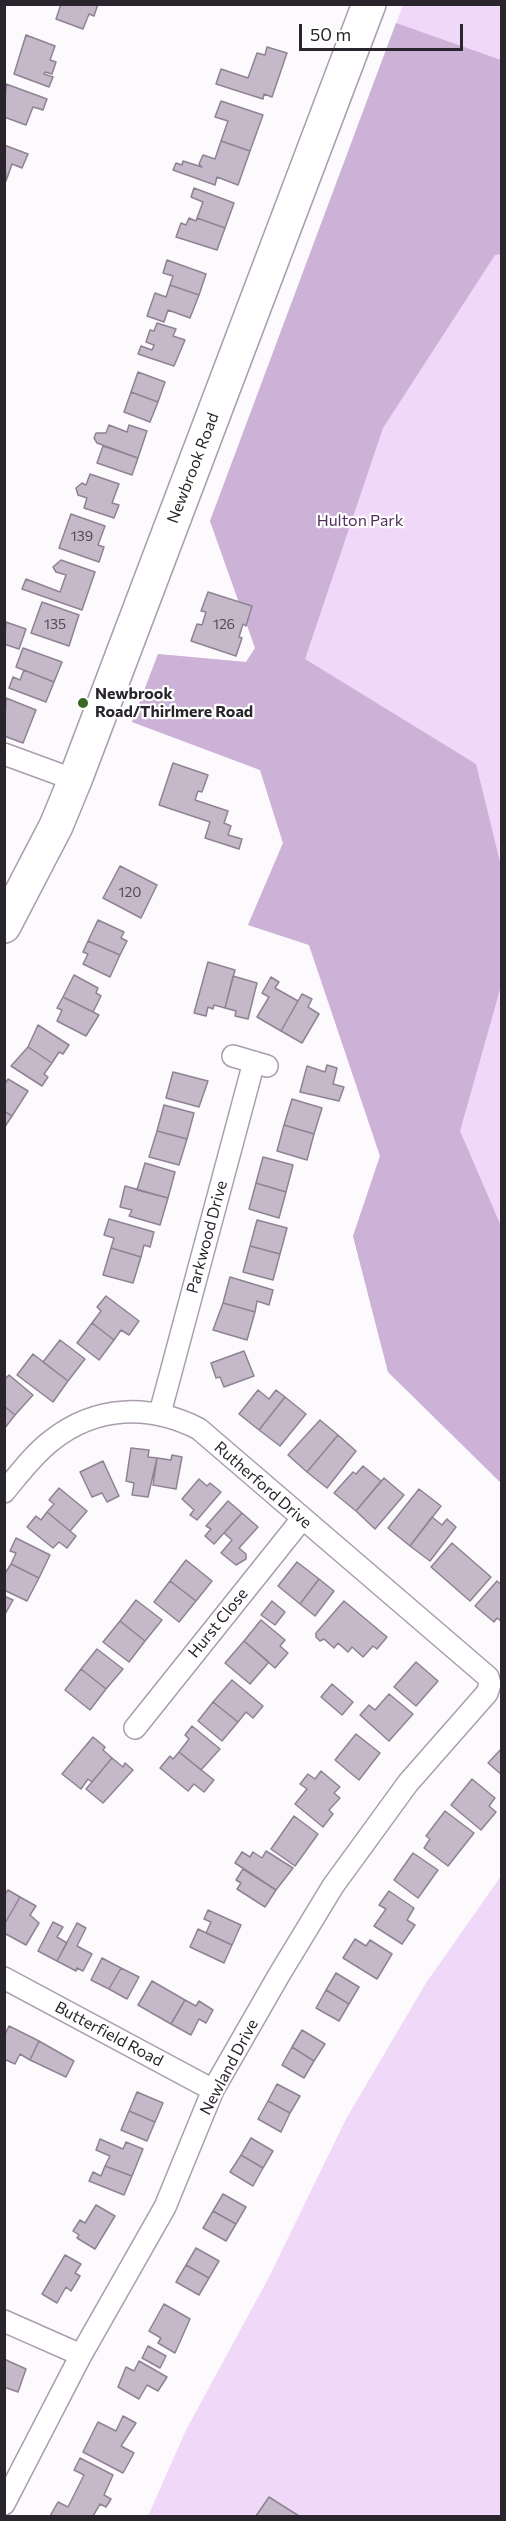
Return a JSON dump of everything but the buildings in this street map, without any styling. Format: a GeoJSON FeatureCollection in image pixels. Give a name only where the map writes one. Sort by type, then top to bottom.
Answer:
{"type":"FeatureCollection","features":[{"type":"Feature","properties":{"kind":"highway","name":"Newbrook Road"},"geometry":{"type":"LineString","coordinates":[[4,926],[56,826],[75,780],[369,4]]}},
{"type":"Feature","properties":{"kind":"street"},"geometry":{"type":"LineString","coordinates":[[4,754],[75,780]]}},
{"type":"Feature","properties":{"kind":"street","name":"Parkwood Drive"},"geometry":{"type":"LineString","coordinates":[[160,1413],[261,1064],[233,1056]]}},
{"type":"Feature","properties":{"kind":"street","name":"Rutherford Drive"},"geometry":{"type":"LineString","coordinates":[[4,1492],[52,1440],[76,1426],[104,1416],[131,1410],[160,1413],[199,1429],[488,1677],[490,1684],[488,1693]]}},
{"type":"Feature","properties":{"kind":"street","name":"Hurst Close"},"geometry":{"type":"LineString","coordinates":[[134,1727],[302,1519]]}},
{"type":"Feature","properties":{"kind":"street","name":"Newland Drive"},"geometry":{"type":"LineString","coordinates":[[4,2504],[81,2355],[165,2207],[213,2090],[333,1886],[408,1783],[488,1693]]}},
{"type":"Feature","properties":{"kind":"street","name":"Butterfield Road"},"geometry":{"type":"LineString","coordinates":[[4,1978],[213,2090]]}},
{"type":"Feature","properties":{"kind":"street"},"geometry":{"type":"LineString","coordinates":[[4,2322],[81,2355]]}},
{"type":"Feature","properties":{"kind":"green space","name":"Hulton Park"},"geometry":{"type":"Polygon","coordinates":[[[403,5],[501,5],[501,1483],[388,1372],[353,1236],[380,1156],[309,945],[248,925],[283,843],[260,770],[132,722],[158,654],[246,662],[255,648],[210,521],[403,5]]]}},
{"type":"Feature","properties":{"kind":"green space"},"geometry":{"type":"Polygon","coordinates":[[[501,1876],[501,2516],[148,2516],[186,2430],[268,2279],[346,2119],[426,1983],[501,1876]]]}},
{"type":"Feature","properties":{"kind":"shaded area","name":"Hulton Park"},"geometry":{"type":"Polygon","coordinates":[[[396,23],[501,60],[501,254],[495,255],[383,428],[305,659],[476,764],[501,866],[501,986],[460,1131],[501,1226],[501,1483],[388,1372],[353,1236],[380,1156],[309,945],[248,925],[283,843],[260,770],[132,722],[158,654],[246,662],[255,648],[210,521],[396,23]]]}},
{"type":"Feature","properties":{"kind":"place","name":"Newbrook Road/Thirlmere Road"},"geometry":{"type":"Point","coordinates":[83,703]}}]}
